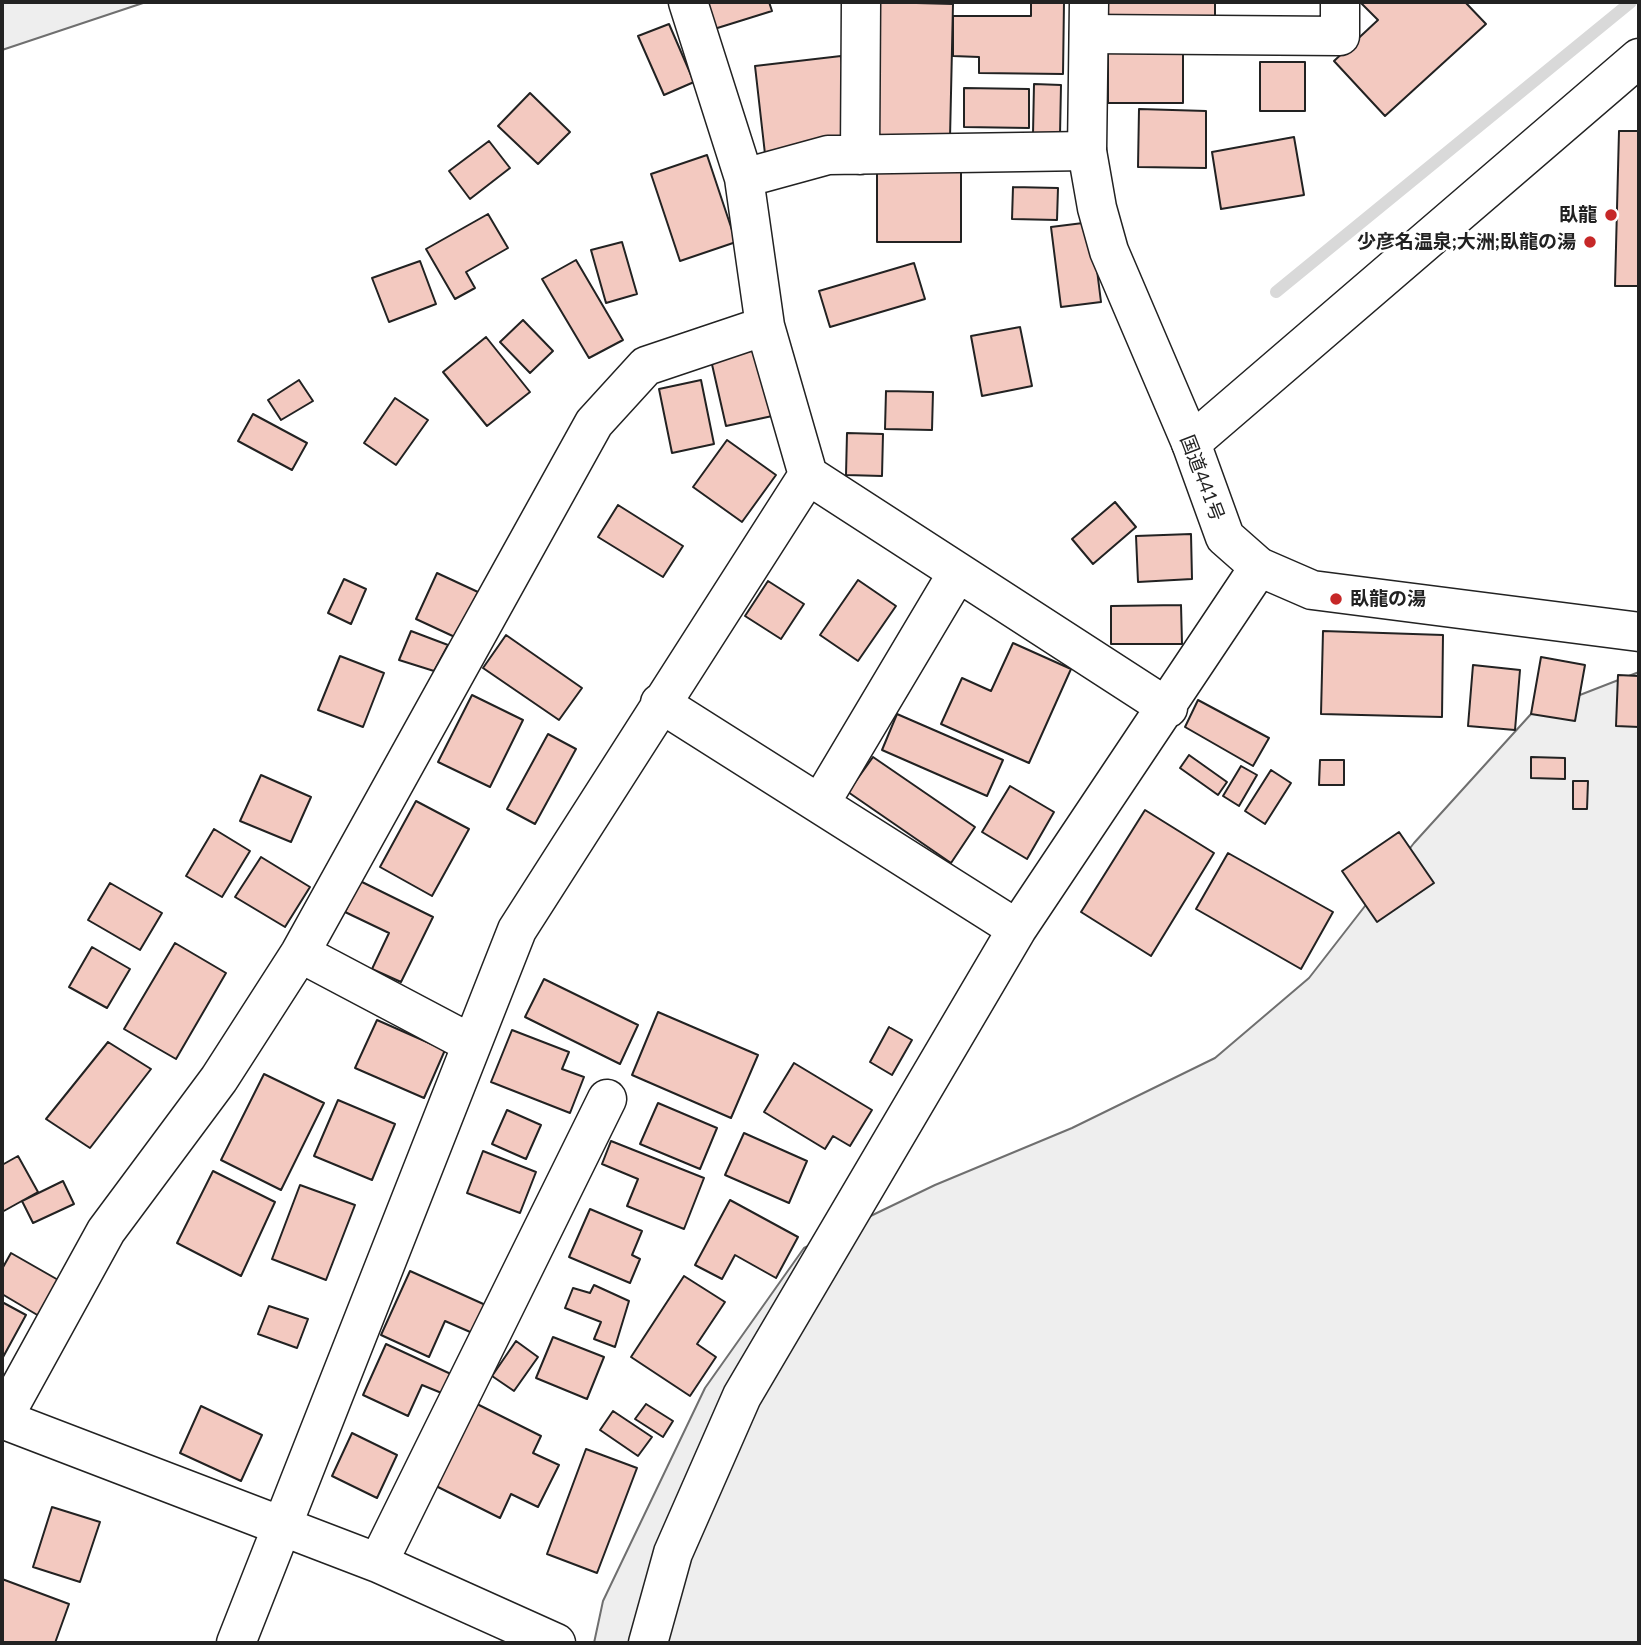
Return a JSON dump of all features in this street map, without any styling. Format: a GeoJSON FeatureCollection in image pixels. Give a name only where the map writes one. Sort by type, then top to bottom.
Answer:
{"type":"FeatureCollection","features":[{"type":"Feature","properties":{"kind":"main road"},"geometry":{"type":"LineString","coordinates":[[688,2],[744,178],[765,326],[808,475],[1168,708]]}},
{"type":"Feature","properties":{"kind":"main road"},"geometry":{"type":"LineString","coordinates":[[860,155],[861,2]]}},
{"type":"Feature","properties":{"kind":"main road"},"geometry":{"type":"LineString","coordinates":[[1089,18],[1340,36],[1340,2]]}},
{"type":"Feature","properties":{"kind":"main road","name":"国道441号"},"geometry":{"type":"LineString","coordinates":[[1089,18],[1087,151],[1097,208],[1109,251],[1191,443],[1225,537],[1259,567],[1312,590],[1639,632]]}},
{"type":"Feature","properties":{"kind":"main road"},"geometry":{"type":"LineString","coordinates":[[1191,443],[1639,58]]}},
{"type":"Feature","properties":{"kind":"main road"},"geometry":{"type":"LineString","coordinates":[[744,178],[828,155],[1087,151]]}},
{"type":"Feature","properties":{"kind":"main road"},"geometry":{"type":"LineString","coordinates":[[556,1643],[378,1563],[2,1419],[106,1231],[219,1079],[300,953],[594,423],[646,366],[765,326]]}},
{"type":"Feature","properties":{"kind":"main road"},"geometry":{"type":"LineString","coordinates":[[236,1643],[517,930],[808,475]]}},
{"type":"Feature","properties":{"kind":"main road"},"geometry":{"type":"LineString","coordinates":[[648,1643],[673,1553],[742,1396],[1017,929],[1168,708],[1259,567]]}},
{"type":"Feature","properties":{"kind":"main road"},"geometry":{"type":"LineString","coordinates":[[821,802],[958,572]]}},
{"type":"Feature","properties":{"kind":"main road"},"geometry":{"type":"LineString","coordinates":[[660,703],[821,802],[1017,929]]}},
{"type":"Feature","properties":{"kind":"main road"},"geometry":{"type":"LineString","coordinates":[[300,953],[472,1044]]}},
{"type":"Feature","properties":{"kind":"main road"},"geometry":{"type":"LineString","coordinates":[[378,1563],[607,1099]]}},
{"type":"Feature","properties":{"kind":"shaded area"},"geometry":{"type":"Polygon","coordinates":[[[2,2],[146,2],[2,50],[2,2]]]}},
{"type":"Feature","properties":{"kind":"shaded area"},"geometry":{"type":"Polygon","coordinates":[[[1639,672],[1639,1643],[594,1643],[603,1601],[705,1388],[804,1248],[935,1185],[1072,1128],[1215,1058],[1309,978],[1414,843],[1531,714],[1639,672]]]}},
{"type":"Feature","properties":{"kind":"building"},"geometry":{"type":"Polygon","coordinates":[[[702,2],[769,2],[772,11],[711,30],[702,2]]]}},
{"type":"Feature","properties":{"kind":"building"},"geometry":{"type":"Polygon","coordinates":[[[880,2],[953,4],[950,138],[877,137],[880,2]]]}},
{"type":"Feature","properties":{"kind":"building"},"geometry":{"type":"Polygon","coordinates":[[[1031,2],[1064,2],[1063,74],[979,73],[979,57],[953,56],[953,16],[1031,16],[1031,2]]]}},
{"type":"Feature","properties":{"kind":"building"},"geometry":{"type":"Polygon","coordinates":[[[1108,2],[1215,2],[1215,21],[1108,21],[1108,2]]]}},
{"type":"Feature","properties":{"kind":"building"},"geometry":{"type":"Polygon","coordinates":[[[1360,2],[1465,2],[1486,24],[1385,116],[1334,61],[1378,20],[1360,2]]]}},
{"type":"Feature","properties":{"kind":"building"},"geometry":{"type":"Polygon","coordinates":[[[669,24],[694,82],[664,95],[638,36],[669,24]]]}},
{"type":"Feature","properties":{"kind":"building"},"geometry":{"type":"Polygon","coordinates":[[[1108,52],[1183,53],[1183,103],[1108,103],[1108,52]]]}},
{"type":"Feature","properties":{"kind":"building"},"geometry":{"type":"Polygon","coordinates":[[[841,56],[851,144],[765,154],[755,66],[841,56]]]}},
{"type":"Feature","properties":{"kind":"building"},"geometry":{"type":"Polygon","coordinates":[[[1260,62],[1305,62],[1305,111],[1260,111],[1260,62]]]}},
{"type":"Feature","properties":{"kind":"building"},"geometry":{"type":"Polygon","coordinates":[[[1034,84],[1061,85],[1060,135],[1033,134],[1034,84]]]}},
{"type":"Feature","properties":{"kind":"building"},"geometry":{"type":"Polygon","coordinates":[[[964,88],[1029,89],[1029,128],[964,127],[964,88]]]}},
{"type":"Feature","properties":{"kind":"building"},"geometry":{"type":"Polygon","coordinates":[[[530,93],[570,132],[538,164],[498,126],[530,93]]]}},
{"type":"Feature","properties":{"kind":"building"},"geometry":{"type":"Polygon","coordinates":[[[1139,109],[1206,111],[1206,168],[1138,167],[1139,109]]]}},
{"type":"Feature","properties":{"kind":"building"},"geometry":{"type":"Polygon","coordinates":[[[1619,131],[1639,131],[1639,286],[1615,286],[1619,131]]]}},
{"type":"Feature","properties":{"kind":"building"},"geometry":{"type":"Polygon","coordinates":[[[1294,137],[1304,195],[1221,209],[1212,152],[1294,137]]]}},
{"type":"Feature","properties":{"kind":"building"},"geometry":{"type":"Polygon","coordinates":[[[489,141],[510,168],[470,199],[449,171],[489,141]]]}},
{"type":"Feature","properties":{"kind":"building"},"geometry":{"type":"Polygon","coordinates":[[[707,155],[736,242],[680,261],[651,174],[707,155]]]}},
{"type":"Feature","properties":{"kind":"building"},"geometry":{"type":"Polygon","coordinates":[[[877,172],[961,172],[961,242],[877,242],[877,172]]]}},
{"type":"Feature","properties":{"kind":"building"},"geometry":{"type":"Polygon","coordinates":[[[1013,187],[1058,188],[1057,220],[1012,219],[1013,187]]]}},
{"type":"Feature","properties":{"kind":"building"},"geometry":{"type":"Polygon","coordinates":[[[488,214],[508,248],[466,272],[475,288],[455,299],[426,249],[488,214]]]}},
{"type":"Feature","properties":{"kind":"building"},"geometry":{"type":"Polygon","coordinates":[[[1091,222],[1101,302],[1061,307],[1051,227],[1091,222]]]}},
{"type":"Feature","properties":{"kind":"building"},"geometry":{"type":"Polygon","coordinates":[[[622,242],[637,294],[606,303],[591,250],[622,242]]]}},
{"type":"Feature","properties":{"kind":"building"},"geometry":{"type":"Polygon","coordinates":[[[576,260],[623,340],[589,358],[542,279],[576,260]]]}},
{"type":"Feature","properties":{"kind":"building"},"geometry":{"type":"Polygon","coordinates":[[[420,261],[436,304],[389,322],[372,278],[420,261]]]}},
{"type":"Feature","properties":{"kind":"building"},"geometry":{"type":"Polygon","coordinates":[[[914,263],[925,299],[830,327],[819,291],[914,263]]]}},
{"type":"Feature","properties":{"kind":"building"},"geometry":{"type":"Polygon","coordinates":[[[523,320],[553,351],[530,373],[500,342],[523,320]]]}},
{"type":"Feature","properties":{"kind":"building"},"geometry":{"type":"Polygon","coordinates":[[[1020,327],[1032,386],[982,396],[971,336],[1020,327]]]}},
{"type":"Feature","properties":{"kind":"building"},"geometry":{"type":"Polygon","coordinates":[[[486,337],[530,392],[487,426],[443,372],[486,337]]]}},
{"type":"Feature","properties":{"kind":"building"},"geometry":{"type":"Polygon","coordinates":[[[763,348],[777,415],[726,426],[711,360],[763,348]]]}},
{"type":"Feature","properties":{"kind":"building"},"geometry":{"type":"Polygon","coordinates":[[[299,380],[313,401],[281,420],[268,400],[299,380]]]}},
{"type":"Feature","properties":{"kind":"building"},"geometry":{"type":"Polygon","coordinates":[[[701,380],[714,444],[672,453],[659,389],[701,380]]]}},
{"type":"Feature","properties":{"kind":"building"},"geometry":{"type":"Polygon","coordinates":[[[886,391],[933,392],[932,430],[885,429],[886,391]]]}},
{"type":"Feature","properties":{"kind":"building"},"geometry":{"type":"Polygon","coordinates":[[[395,398],[428,420],[396,465],[364,443],[395,398]]]}},
{"type":"Feature","properties":{"kind":"building"},"geometry":{"type":"Polygon","coordinates":[[[253,414],[307,443],[292,470],[238,441],[253,414]]]}},
{"type":"Feature","properties":{"kind":"building"},"geometry":{"type":"Polygon","coordinates":[[[847,433],[883,434],[882,476],[846,475],[847,433]]]}},
{"type":"Feature","properties":{"kind":"building"},"geometry":{"type":"Polygon","coordinates":[[[727,440],[776,475],[742,522],[693,487],[727,440]]]}},
{"type":"Feature","properties":{"kind":"building"},"geometry":{"type":"Polygon","coordinates":[[[1115,502],[1136,527],[1093,564],[1072,539],[1115,502]]]}},
{"type":"Feature","properties":{"kind":"building"},"geometry":{"type":"Polygon","coordinates":[[[618,505],[683,546],[663,577],[598,537],[618,505]]]}},
{"type":"Feature","properties":{"kind":"building"},"geometry":{"type":"Polygon","coordinates":[[[1191,534],[1192,579],[1138,582],[1136,536],[1191,534]]]}},
{"type":"Feature","properties":{"kind":"building"},"geometry":{"type":"Polygon","coordinates":[[[437,573],[478,592],[457,638],[416,619],[437,573]]]}},
{"type":"Feature","properties":{"kind":"building"},"geometry":{"type":"Polygon","coordinates":[[[344,579],[366,589],[351,624],[328,613],[344,579]]]}},
{"type":"Feature","properties":{"kind":"building"},"geometry":{"type":"Polygon","coordinates":[[[858,580],[896,606],[858,661],[820,635],[858,580]]]}},
{"type":"Feature","properties":{"kind":"building"},"geometry":{"type":"Polygon","coordinates":[[[768,581],[804,604],[781,639],[745,616],[768,581]]]}},
{"type":"Feature","properties":{"kind":"building"},"geometry":{"type":"Polygon","coordinates":[[[1181,605],[1182,644],[1111,644],[1111,606],[1181,605]]]}},
{"type":"Feature","properties":{"kind":"building"},"geometry":{"type":"Polygon","coordinates":[[[411,631],[448,645],[434,671],[399,660],[411,631]]]}},
{"type":"Feature","properties":{"kind":"building"},"geometry":{"type":"Polygon","coordinates":[[[1323,631],[1443,635],[1442,717],[1321,714],[1323,631]]]}},
{"type":"Feature","properties":{"kind":"building"},"geometry":{"type":"Polygon","coordinates":[[[506,635],[582,688],[559,720],[483,668],[506,635]]]}},
{"type":"Feature","properties":{"kind":"building"},"geometry":{"type":"Polygon","coordinates":[[[1013,643],[1071,669],[1029,763],[941,724],[962,678],[991,691],[1013,643]]]}},
{"type":"Feature","properties":{"kind":"building"},"geometry":{"type":"Polygon","coordinates":[[[340,656],[384,673],[363,727],[318,710],[340,656]]]}},
{"type":"Feature","properties":{"kind":"building"},"geometry":{"type":"Polygon","coordinates":[[[1541,657],[1585,665],[1575,721],[1531,714],[1541,657]]]}},
{"type":"Feature","properties":{"kind":"building"},"geometry":{"type":"Polygon","coordinates":[[[1473,665],[1520,670],[1515,730],[1468,726],[1473,665]]]}},
{"type":"Feature","properties":{"kind":"building"},"geometry":{"type":"Polygon","coordinates":[[[1618,675],[1639,676],[1639,727],[1616,726],[1618,675]]]}},
{"type":"Feature","properties":{"kind":"building"},"geometry":{"type":"Polygon","coordinates":[[[472,695],[523,720],[490,787],[438,762],[472,695]]]}},
{"type":"Feature","properties":{"kind":"building"},"geometry":{"type":"Polygon","coordinates":[[[1198,700],[1269,738],[1253,766],[1185,727],[1198,700]]]}},
{"type":"Feature","properties":{"kind":"building"},"geometry":{"type":"Polygon","coordinates":[[[897,714],[1003,760],[987,796],[882,750],[897,714]]]}},
{"type":"Feature","properties":{"kind":"building"},"geometry":{"type":"Polygon","coordinates":[[[548,734],[576,749],[535,824],[507,809],[548,734]]]}},
{"type":"Feature","properties":{"kind":"building"},"geometry":{"type":"Polygon","coordinates":[[[1189,755],[1227,782],[1218,795],[1180,768],[1189,755]]]}},
{"type":"Feature","properties":{"kind":"building"},"geometry":{"type":"Polygon","coordinates":[[[873,757],[975,827],[951,863],[848,792],[873,757]]]}},
{"type":"Feature","properties":{"kind":"building"},"geometry":{"type":"Polygon","coordinates":[[[1531,757],[1565,758],[1565,779],[1531,778],[1531,757]]]}},
{"type":"Feature","properties":{"kind":"building"},"geometry":{"type":"Polygon","coordinates":[[[1320,760],[1344,760],[1344,785],[1319,785],[1320,760]]]}},
{"type":"Feature","properties":{"kind":"building"},"geometry":{"type":"Polygon","coordinates":[[[1241,766],[1257,775],[1239,806],[1223,796],[1241,766]]]}},
{"type":"Feature","properties":{"kind":"building"},"geometry":{"type":"Polygon","coordinates":[[[1271,770],[1291,783],[1265,824],[1245,811],[1271,770]]]}},
{"type":"Feature","properties":{"kind":"building"},"geometry":{"type":"Polygon","coordinates":[[[261,775],[311,797],[291,842],[240,821],[261,775]]]}},
{"type":"Feature","properties":{"kind":"building"},"geometry":{"type":"Polygon","coordinates":[[[1573,781],[1588,781],[1587,809],[1573,809],[1573,781]]]}},
{"type":"Feature","properties":{"kind":"building"},"geometry":{"type":"Polygon","coordinates":[[[1010,786],[1054,812],[1027,859],[982,832],[1010,786]]]}},
{"type":"Feature","properties":{"kind":"building"},"geometry":{"type":"Polygon","coordinates":[[[416,801],[469,829],[432,896],[380,867],[416,801]]]}},
{"type":"Feature","properties":{"kind":"building"},"geometry":{"type":"Polygon","coordinates":[[[1145,810],[1214,853],[1151,956],[1081,912],[1145,810]]]}},
{"type":"Feature","properties":{"kind":"building"},"geometry":{"type":"Polygon","coordinates":[[[214,829],[250,851],[222,897],[186,876],[214,829]]]}},
{"type":"Feature","properties":{"kind":"building"},"geometry":{"type":"Polygon","coordinates":[[[1399,832],[1434,883],[1377,922],[1342,871],[1399,832]]]}},
{"type":"Feature","properties":{"kind":"building"},"geometry":{"type":"Polygon","coordinates":[[[1228,853],[1333,912],[1301,969],[1196,909],[1228,853]]]}},
{"type":"Feature","properties":{"kind":"building"},"geometry":{"type":"Polygon","coordinates":[[[261,857],[310,887],[285,927],[235,897],[261,857]]]}},
{"type":"Feature","properties":{"kind":"building"},"geometry":{"type":"Polygon","coordinates":[[[360,881],[433,917],[401,982],[372,969],[389,933],[345,912],[360,881]]]}},
{"type":"Feature","properties":{"kind":"building"},"geometry":{"type":"Polygon","coordinates":[[[110,883],[162,913],[140,950],[88,920],[110,883]]]}},
{"type":"Feature","properties":{"kind":"building"},"geometry":{"type":"Polygon","coordinates":[[[175,943],[226,973],[176,1059],[124,1029],[175,943]]]}},
{"type":"Feature","properties":{"kind":"building"},"geometry":{"type":"Polygon","coordinates":[[[92,947],[130,969],[107,1008],[69,987],[92,947]]]}},
{"type":"Feature","properties":{"kind":"building"},"geometry":{"type":"Polygon","coordinates":[[[544,979],[638,1025],[620,1064],[525,1017],[544,979]]]}},
{"type":"Feature","properties":{"kind":"building"},"geometry":{"type":"Polygon","coordinates":[[[658,1012],[758,1055],[731,1118],[632,1075],[658,1012]]]}},
{"type":"Feature","properties":{"kind":"building"},"geometry":{"type":"Polygon","coordinates":[[[377,1020],[445,1050],[424,1098],[355,1068],[377,1020]]]}},
{"type":"Feature","properties":{"kind":"building"},"geometry":{"type":"Polygon","coordinates":[[[889,1027],[912,1040],[892,1075],[870,1062],[889,1027]]]}},
{"type":"Feature","properties":{"kind":"building"},"geometry":{"type":"Polygon","coordinates":[[[512,1030],[569,1052],[562,1069],[584,1077],[570,1113],[491,1082],[512,1030]]]}},
{"type":"Feature","properties":{"kind":"building"},"geometry":{"type":"Polygon","coordinates":[[[108,1042],[151,1069],[90,1148],[46,1119],[108,1042]]]}},
{"type":"Feature","properties":{"kind":"building"},"geometry":{"type":"Polygon","coordinates":[[[794,1063],[872,1110],[850,1146],[833,1136],[825,1149],[764,1112],[794,1063]]]}},
{"type":"Feature","properties":{"kind":"building"},"geometry":{"type":"Polygon","coordinates":[[[264,1074],[324,1103],[281,1190],[221,1160],[264,1074]]]}},
{"type":"Feature","properties":{"kind":"building"},"geometry":{"type":"Polygon","coordinates":[[[338,1100],[395,1124],[372,1180],[314,1156],[338,1100]]]}},
{"type":"Feature","properties":{"kind":"building"},"geometry":{"type":"Polygon","coordinates":[[[658,1103],[717,1128],[700,1169],[640,1144],[658,1103]]]}},
{"type":"Feature","properties":{"kind":"building"},"geometry":{"type":"Polygon","coordinates":[[[507,1110],[541,1125],[526,1159],[492,1144],[507,1110]]]}},
{"type":"Feature","properties":{"kind":"building"},"geometry":{"type":"Polygon","coordinates":[[[744,1133],[807,1161],[789,1203],[725,1175],[744,1133]]]}},
{"type":"Feature","properties":{"kind":"building"},"geometry":{"type":"Polygon","coordinates":[[[611,1141],[704,1178],[684,1229],[627,1206],[638,1179],[602,1164],[611,1141]]]}},
{"type":"Feature","properties":{"kind":"building"},"geometry":{"type":"Polygon","coordinates":[[[483,1151],[536,1172],[520,1213],[467,1193],[483,1151]]]}},
{"type":"Feature","properties":{"kind":"building"},"geometry":{"type":"Polygon","coordinates":[[[18,1156],[38,1192],[2,1212],[2,1165],[18,1156]]]}},
{"type":"Feature","properties":{"kind":"building"},"geometry":{"type":"Polygon","coordinates":[[[213,1171],[275,1202],[241,1276],[177,1243],[213,1171]]]}},
{"type":"Feature","properties":{"kind":"building"},"geometry":{"type":"Polygon","coordinates":[[[63,1181],[74,1204],[33,1223],[22,1201],[63,1181]]]}},
{"type":"Feature","properties":{"kind":"building"},"geometry":{"type":"Polygon","coordinates":[[[300,1185],[355,1205],[326,1280],[272,1259],[300,1185]]]}},
{"type":"Feature","properties":{"kind":"building"},"geometry":{"type":"Polygon","coordinates":[[[730,1200],[798,1237],[776,1278],[735,1255],[722,1279],[695,1265],[730,1200]]]}},
{"type":"Feature","properties":{"kind":"building"},"geometry":{"type":"Polygon","coordinates":[[[590,1209],[642,1231],[632,1255],[640,1259],[630,1283],[569,1257],[590,1209]]]}},
{"type":"Feature","properties":{"kind":"building"},"geometry":{"type":"Polygon","coordinates":[[[11,1253],[60,1281],[39,1316],[2,1294],[2,1269],[11,1253]]]}},
{"type":"Feature","properties":{"kind":"building"},"geometry":{"type":"Polygon","coordinates":[[[410,1271],[490,1307],[477,1335],[445,1321],[429,1357],[381,1335],[410,1271]]]}},
{"type":"Feature","properties":{"kind":"building"},"geometry":{"type":"Polygon","coordinates":[[[684,1276],[725,1302],[697,1344],[716,1357],[690,1396],[631,1357],[684,1276]]]}},
{"type":"Feature","properties":{"kind":"building"},"geometry":{"type":"Polygon","coordinates":[[[594,1285],[629,1301],[615,1347],[594,1339],[601,1322],[565,1308],[573,1288],[590,1293],[594,1285]]]}},
{"type":"Feature","properties":{"kind":"building"},"geometry":{"type":"Polygon","coordinates":[[[2,1302],[26,1315],[2,1359],[2,1302]]]}},
{"type":"Feature","properties":{"kind":"building"},"geometry":{"type":"Polygon","coordinates":[[[269,1306],[308,1319],[297,1348],[258,1334],[269,1306]]]}},
{"type":"Feature","properties":{"kind":"building"},"geometry":{"type":"Polygon","coordinates":[[[553,1337],[604,1357],[587,1399],[536,1378],[553,1337]]]}},
{"type":"Feature","properties":{"kind":"building"},"geometry":{"type":"Polygon","coordinates":[[[516,1341],[538,1357],[514,1391],[492,1376],[516,1341]]]}},
{"type":"Feature","properties":{"kind":"building"},"geometry":{"type":"Polygon","coordinates":[[[386,1344],[453,1375],[444,1394],[422,1385],[408,1416],[363,1395],[386,1344]]]}},
{"type":"Feature","properties":{"kind":"building"},"geometry":{"type":"Polygon","coordinates":[[[477,1404],[541,1436],[533,1453],[559,1465],[538,1507],[511,1494],[500,1518],[436,1486],[477,1404]]]}},
{"type":"Feature","properties":{"kind":"building"},"geometry":{"type":"Polygon","coordinates":[[[646,1404],[673,1421],[663,1437],[635,1419],[646,1404]]]}},
{"type":"Feature","properties":{"kind":"building"},"geometry":{"type":"Polygon","coordinates":[[[201,1406],[262,1435],[241,1481],[180,1453],[201,1406]]]}},
{"type":"Feature","properties":{"kind":"building"},"geometry":{"type":"Polygon","coordinates":[[[613,1411],[652,1437],[638,1456],[600,1430],[613,1411]]]}},
{"type":"Feature","properties":{"kind":"building"},"geometry":{"type":"Polygon","coordinates":[[[352,1433],[397,1455],[377,1498],[332,1476],[352,1433]]]}},
{"type":"Feature","properties":{"kind":"building"},"geometry":{"type":"Polygon","coordinates":[[[586,1449],[637,1468],[597,1573],[547,1554],[586,1449]]]}},
{"type":"Feature","properties":{"kind":"building"},"geometry":{"type":"Polygon","coordinates":[[[52,1507],[100,1522],[80,1582],[33,1567],[52,1507]]]}},
{"type":"Feature","properties":{"kind":"building"},"geometry":{"type":"Polygon","coordinates":[[[2,1579],[69,1604],[55,1643],[2,1643],[2,1579]]]}},
{"type":"Feature","properties":{"kind":"waterway"},"geometry":{"type":"LineString","coordinates":[[1276,292],[1631,2]]}},
{"type":"Feature","properties":{"kind":"place","name":"臥龍"},"geometry":{"type":"Point","coordinates":[1611,215]}},
{"type":"Feature","properties":{"kind":"place","name":"少彦名温泉;大洲;臥龍の湯"},"geometry":{"type":"Point","coordinates":[1590,242]}},
{"type":"Feature","properties":{"kind":"place","name":"臥龍の湯"},"geometry":{"type":"Point","coordinates":[1336,599]}}]}
